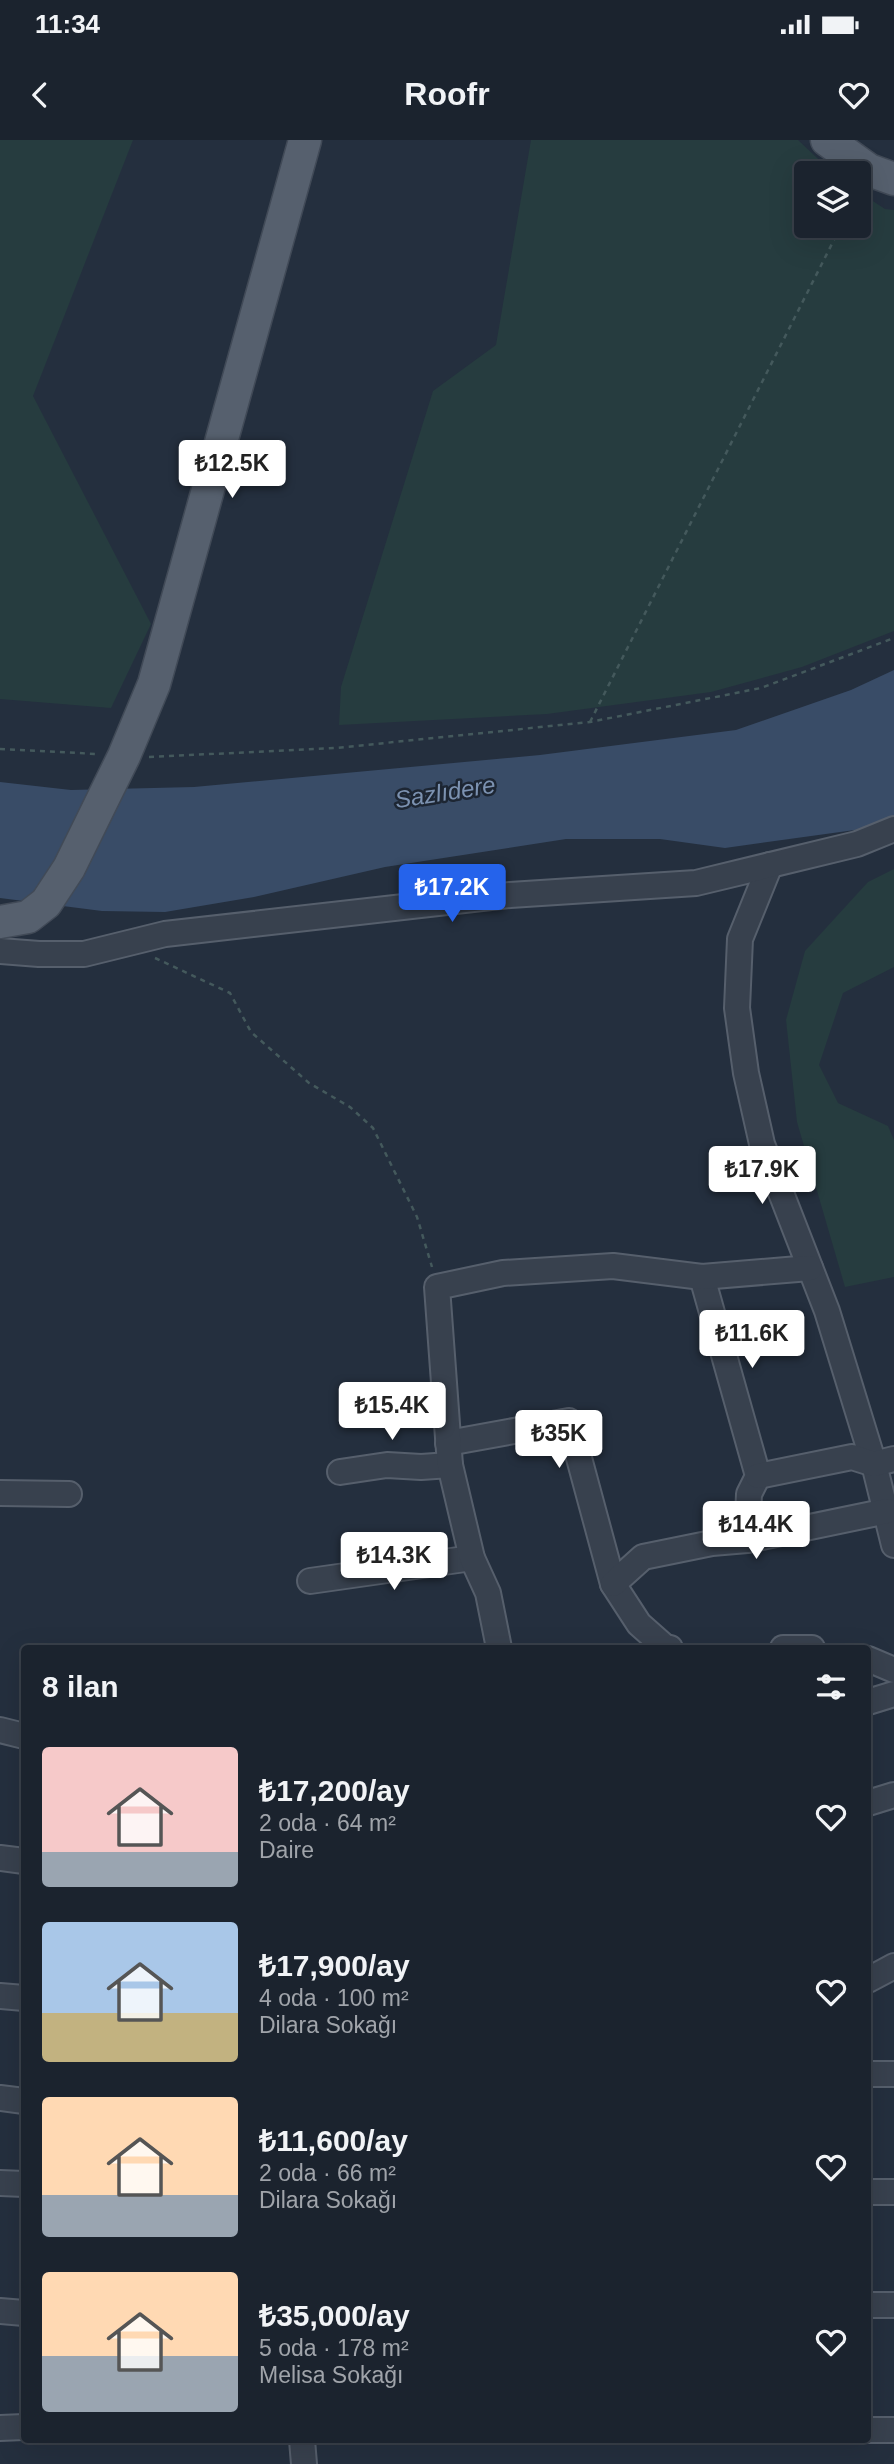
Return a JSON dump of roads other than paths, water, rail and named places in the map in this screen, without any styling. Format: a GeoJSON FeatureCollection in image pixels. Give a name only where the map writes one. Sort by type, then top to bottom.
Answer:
{"type":"FeatureCollection","features":[{"type":"Feature","properties":{"kind":"main road"},"geometry":{"type":"LineString","coordinates":[[0,922],[28,917],[46,903],[72,861],[124,756],[154,684],[305,140]]}},
{"type":"Feature","properties":{"kind":"main road"},"geometry":{"type":"LineString","coordinates":[[827,140],[869,170],[894,179]]}},
{"type":"Feature","properties":{"kind":"street"},"geometry":{"type":"LineString","coordinates":[[0,951],[84,954],[164,934],[510,895],[696,883],[857,844],[894,829]]}},
{"type":"Feature","properties":{"kind":"street"},"geometry":{"type":"LineString","coordinates":[[770,865],[740,939],[737,1008],[746,1073],[762,1143],[884,1462],[887,1511],[894,1545]]}},
{"type":"Feature","properties":{"kind":"street"},"geometry":{"type":"LineString","coordinates":[[498,1645],[488,1593],[472,1558],[449,1454],[437,1287],[503,1273],[612,1266],[702,1277],[810,1268]]}},
{"type":"Feature","properties":{"kind":"street"},"geometry":{"type":"LineString","coordinates":[[702,1277],[758,1476],[749,1494],[747,1540]]}},
{"type":"Feature","properties":{"kind":"street"},"geometry":{"type":"LineString","coordinates":[[340,1472],[387,1465],[421,1467],[449,1454],[569,1421],[614,1584],[639,1624],[666,1645]]}},
{"type":"Feature","properties":{"kind":"street"},"geometry":{"type":"LineString","coordinates":[[758,1476],[852,1457],[884,1462]]}},
{"type":"Feature","properties":{"kind":"street"},"geometry":{"type":"LineString","coordinates":[[0,1493],[69,1494]]}},
{"type":"Feature","properties":{"kind":"street"},"geometry":{"type":"LineString","coordinates":[[614,1584],[643,1557],[712,1543],[747,1540],[887,1511]]}},
{"type":"Feature","properties":{"kind":"street"},"geometry":{"type":"LineString","coordinates":[[310,1581],[472,1558]]}},
{"type":"Feature","properties":{"kind":"street"},"geometry":{"type":"LineString","coordinates":[[871,1660],[894,1670]]}},
{"type":"Feature","properties":{"kind":"street"},"geometry":{"type":"LineString","coordinates":[[871,1701],[894,1694]]}},
{"type":"Feature","properties":{"kind":"street"},"geometry":{"type":"LineString","coordinates":[[0,1730],[21,1735]]}},
{"type":"Feature","properties":{"kind":"street"},"geometry":{"type":"LineString","coordinates":[[871,1801],[894,1794]]}},
{"type":"Feature","properties":{"kind":"street"},"geometry":{"type":"LineString","coordinates":[[0,1858],[21,1860]]}},
{"type":"Feature","properties":{"kind":"street"},"geometry":{"type":"LineString","coordinates":[[871,1978],[894,1966]]}},
{"type":"Feature","properties":{"kind":"street"},"geometry":{"type":"LineString","coordinates":[[0,1996],[21,1998]]}},
{"type":"Feature","properties":{"kind":"street"},"geometry":{"type":"LineString","coordinates":[[871,2074],[894,2074]]}},
{"type":"Feature","properties":{"kind":"street"},"geometry":{"type":"LineString","coordinates":[[0,2098],[21,2101]]}},
{"type":"Feature","properties":{"kind":"street"},"geometry":{"type":"LineString","coordinates":[[0,2183],[21,2184]]}},
{"type":"Feature","properties":{"kind":"street"},"geometry":{"type":"LineString","coordinates":[[871,2192],[894,2192]]}},
{"type":"Feature","properties":{"kind":"street"},"geometry":{"type":"LineString","coordinates":[[871,2305],[894,2305]]}},
{"type":"Feature","properties":{"kind":"street"},"geometry":{"type":"LineString","coordinates":[[0,2311],[21,2312]]}},
{"type":"Feature","properties":{"kind":"street"},"geometry":{"type":"LineString","coordinates":[[0,2428],[21,2427]]}},
{"type":"Feature","properties":{"kind":"street"},"geometry":{"type":"LineString","coordinates":[[871,2430],[894,2430]]}},
{"type":"Feature","properties":{"kind":"street"},"geometry":{"type":"LineString","coordinates":[[302,2443],[304,2464]]}},
{"type":"Feature","properties":{"kind":"water","name":"Sazlıdere"},"geometry":{"type":"Polygon","coordinates":[[[894,670],[894,820],[862,829],[725,848],[660,839],[566,839],[385,867],[254,897],[165,912],[102,911],[0,898],[0,782],[71,790],[194,787],[540,755],[736,730],[851,690],[894,670]]]}}]}
